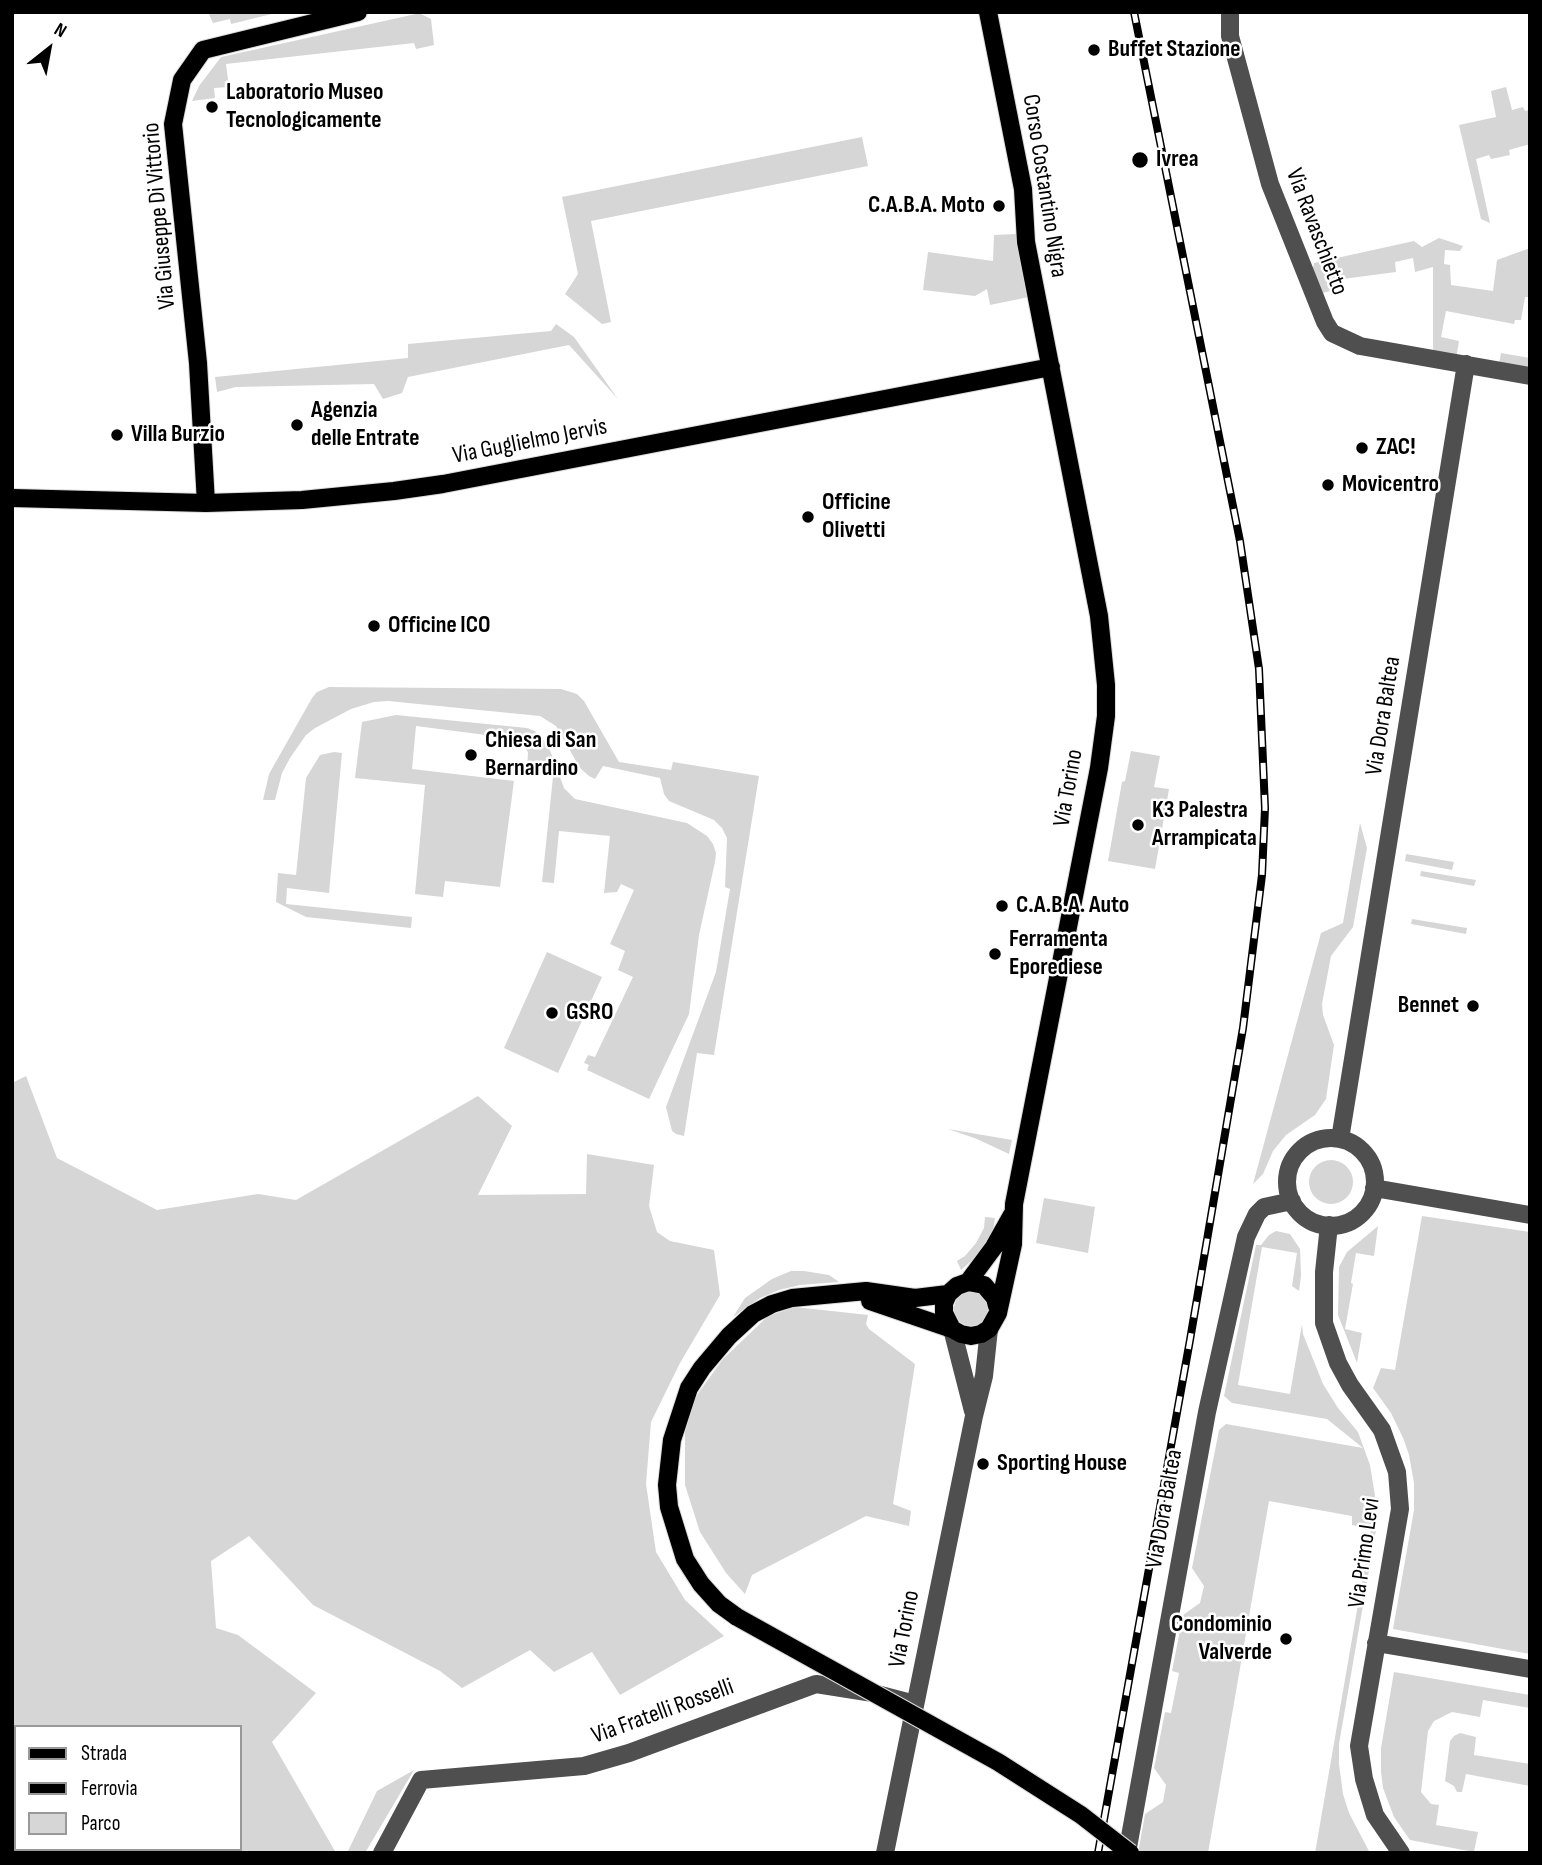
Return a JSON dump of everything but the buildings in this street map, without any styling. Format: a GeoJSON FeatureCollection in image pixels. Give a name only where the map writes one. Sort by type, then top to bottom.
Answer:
{"type":"FeatureCollection","features":[{"type":"Feature","properties":{"kind":"main road","name":"Via Giuseppe Di Vittorio"},"geometry":{"type":"LineString","coordinates":[[206,503],[198,363],[173,124],[182,80],[203,50],[358,12]]}},
{"type":"Feature","properties":{"kind":"main road","name":"Corso Costantino Nigra"},"geometry":{"type":"LineString","coordinates":[[988,12],[1023,189],[1026,242],[1051,367]]}},
{"type":"Feature","properties":{"kind":"main road","name":"Via Guglielmo Jervis"},"geometry":{"type":"LineString","coordinates":[[12,498],[206,503],[302,500],[394,491],[443,484],[1051,367]]}},
{"type":"Feature","properties":{"kind":"main road","name":"Via Torino"},"geometry":{"type":"LineString","coordinates":[[989,1329],[995,1322],[1013,1244],[1012,1215],[1099,768],[1106,716],[1106,685],[1098,616],[1051,367]]}},
{"type":"Feature","properties":{"kind":"main road","name":"Via Torino"},"geometry":{"type":"LineString","coordinates":[[953,1329],[944,1313],[948,1294],[957,1286],[968,1282],[994,1247],[1012,1215]]}},
{"type":"Feature","properties":{"kind":"main road"},"geometry":{"type":"LineString","coordinates":[[968,1282],[984,1286],[998,1306]]}},
{"type":"Feature","properties":{"kind":"main road"},"geometry":{"type":"LineString","coordinates":[[948,1294],[915,1298],[866,1291],[792,1298],[753,1314],[729,1336],[702,1368],[689,1388],[678,1415],[667,1485],[676,1534],[685,1559],[701,1584],[719,1604],[737,1617],[998,1762],[1082,1815],[1129,1853]]}},
{"type":"Feature","properties":{"kind":"main road"},"geometry":{"type":"LineString","coordinates":[[838,1294],[890,1307],[961,1334],[971,1336],[989,1329]]}},
{"type":"Feature","properties":{"kind":"street","name":"Via Ravaschietto"},"geometry":{"type":"LineString","coordinates":[[1230,12],[1230,36],[1270,184],[1325,323],[1332,333],[1360,346],[1466,365]]}},
{"type":"Feature","properties":{"kind":"street"},"geometry":{"type":"LineString","coordinates":[[1466,365],[1530,376]]}},
{"type":"Feature","properties":{"kind":"street","name":"Via Dora Baltea"},"geometry":{"type":"LineString","coordinates":[[1340,1139],[1466,365]]}},
{"type":"Feature","properties":{"kind":"street"},"geometry":{"type":"LineString","coordinates":[[1329,1138],[1340,1139],[1358,1147],[1366,1155],[1374,1173],[1374,1188],[1370,1201],[1361,1214],[1345,1223],[1329,1226],[1304,1216],[1292,1201],[1287,1178],[1295,1156],[1313,1142],[1329,1138]]}},
{"type":"Feature","properties":{"kind":"street"},"geometry":{"type":"LineString","coordinates":[[1374,1188],[1530,1215]]}},
{"type":"Feature","properties":{"kind":"street","name":"Via Dora Baltea"},"geometry":{"type":"LineString","coordinates":[[1129,1853],[1208,1412],[1247,1237],[1257,1214],[1264,1207],[1292,1201]]}},
{"type":"Feature","properties":{"kind":"street","name":"Via Primo Levi"},"geometry":{"type":"LineString","coordinates":[[1329,1226],[1324,1272],[1324,1323],[1338,1363],[1382,1430],[1397,1472],[1400,1509],[1359,1746],[1364,1779],[1376,1815],[1401,1853]]}},
{"type":"Feature","properties":{"kind":"street","name":"Via Torino"},"geometry":{"type":"LineString","coordinates":[[953,1329],[974,1416]]}},
{"type":"Feature","properties":{"kind":"street","name":"Via Torino"},"geometry":{"type":"LineString","coordinates":[[885,1853],[984,1376],[989,1329]]}},
{"type":"Feature","properties":{"kind":"street"},"geometry":{"type":"LineString","coordinates":[[1376,1643],[1530,1669]]}},
{"type":"Feature","properties":{"kind":"street","name":"Via Fratelli Rosselli"},"geometry":{"type":"LineString","coordinates":[[382,1853],[421,1780],[584,1766],[629,1754],[816,1684],[873,1693],[915,1704]]}},
{"type":"Feature","properties":{"kind":"green space"},"geometry":{"type":"Polygon","coordinates":[[[208,12],[280,12],[231,24],[230,19],[213,23],[208,12]]]}},
{"type":"Feature","properties":{"kind":"green space"},"geometry":{"type":"Polygon","coordinates":[[[416,14],[431,19],[434,45],[416,49],[414,43],[226,64],[229,87],[214,88],[215,98],[192,101],[199,86],[221,57],[416,14]]]}},
{"type":"Feature","properties":{"kind":"green space"},"geometry":{"type":"Polygon","coordinates":[[[1506,87],[1512,110],[1523,107],[1525,111],[1530,110],[1530,144],[1509,150],[1510,155],[1491,159],[1489,155],[1476,159],[1490,223],[1481,219],[1459,125],[1496,117],[1491,91],[1506,87]]]}},
{"type":"Feature","properties":{"kind":"green space"},"geometry":{"type":"Polygon","coordinates":[[[862,137],[868,166],[591,221],[611,322],[602,324],[565,294],[578,274],[562,197],[862,137]]]}},
{"type":"Feature","properties":{"kind":"green space"},"geometry":{"type":"Polygon","coordinates":[[[1016,234],[1029,297],[990,305],[987,289],[975,296],[923,290],[928,252],[993,261],[994,235],[1016,234]]]}},
{"type":"Feature","properties":{"kind":"green space"},"geometry":{"type":"Polygon","coordinates":[[[1439,238],[1463,246],[1460,251],[1445,250],[1444,264],[1450,265],[1451,285],[1493,291],[1497,260],[1530,248],[1530,297],[1525,297],[1521,320],[1515,320],[1514,324],[1446,311],[1441,337],[1459,341],[1456,359],[1433,354],[1433,267],[1415,272],[1413,258],[1395,262],[1396,272],[1335,280],[1336,290],[1322,293],[1313,268],[1314,263],[1414,241],[1422,247],[1439,238]]]}},
{"type":"Feature","properties":{"kind":"green space"},"geometry":{"type":"Polygon","coordinates":[[[556,324],[574,337],[618,399],[569,345],[408,377],[402,393],[383,399],[374,384],[236,387],[217,392],[215,377],[408,358],[408,344],[551,331],[556,324]]]}},
{"type":"Feature","properties":{"kind":"green space"},"geometry":{"type":"Polygon","coordinates":[[[1501,353],[1530,358],[1530,370],[1499,364],[1501,353]]]}},
{"type":"Feature","properties":{"kind":"green space"},"geometry":{"type":"Polygon","coordinates":[[[329,687],[561,689],[577,694],[584,701],[619,762],[671,770],[673,762],[759,776],[714,1055],[697,1053],[684,1136],[672,1131],[666,1107],[716,972],[730,889],[725,887],[727,838],[722,828],[714,820],[669,801],[664,794],[660,778],[603,766],[595,779],[589,776],[580,768],[556,726],[540,716],[388,701],[351,709],[306,735],[282,773],[275,800],[263,800],[269,774],[312,698],[317,692],[329,687]]]}},
{"type":"Feature","properties":{"kind":"green space"},"geometry":{"type":"Polygon","coordinates":[[[396,715],[535,731],[548,745],[564,788],[575,799],[687,823],[707,836],[713,844],[715,862],[699,935],[689,1014],[649,1099],[587,1070],[589,1065],[584,1063],[588,1055],[595,1057],[633,977],[618,970],[625,951],[610,944],[634,890],[621,884],[617,892],[604,893],[610,836],[559,831],[554,883],[542,882],[553,777],[527,773],[528,752],[517,739],[416,726],[412,769],[514,781],[500,887],[445,881],[443,897],[415,894],[425,785],[355,778],[362,722],[396,715]]]}},
{"type":"Feature","properties":{"kind":"green space","name":"K3 Palestra Arrampicata"},"geometry":{"type":"Polygon","coordinates":[[[1131,751],[1160,756],[1154,787],[1169,789],[1155,869],[1108,861],[1122,782],[1125,781],[1131,751]]]}},
{"type":"Feature","properties":{"kind":"green space"},"geometry":{"type":"Polygon","coordinates":[[[342,753],[329,893],[287,888],[286,904],[412,917],[411,928],[306,917],[276,902],[278,873],[296,875],[306,778],[320,755],[342,753]]]}},
{"type":"Feature","properties":{"kind":"green space"},"geometry":{"type":"Polygon","coordinates":[[[1360,823],[1367,848],[1353,927],[1331,956],[1322,1004],[1323,1015],[1334,1045],[1326,1099],[1315,1115],[1286,1135],[1273,1151],[1263,1174],[1253,1184],[1321,933],[1343,923],[1360,823]]]}},
{"type":"Feature","properties":{"kind":"green space"},"geometry":{"type":"Polygon","coordinates":[[[1406,854],[1454,862],[1452,870],[1405,861],[1406,854]]]}},
{"type":"Feature","properties":{"kind":"green space"},"geometry":{"type":"Polygon","coordinates":[[[1421,871],[1476,880],[1474,886],[1420,876],[1421,871]]]}},
{"type":"Feature","properties":{"kind":"green space"},"geometry":{"type":"Polygon","coordinates":[[[1412,919],[1467,928],[1466,934],[1411,924],[1412,919]]]}},
{"type":"Feature","properties":{"kind":"green space","name":"GSRO"},"geometry":{"type":"Polygon","coordinates":[[[547,952],[602,977],[558,1073],[504,1048],[547,952]]]}},
{"type":"Feature","properties":{"kind":"green space"},"geometry":{"type":"Polygon","coordinates":[[[26,1076],[57,1158],[157,1210],[258,1194],[296,1200],[478,1096],[512,1126],[478,1195],[586,1194],[587,1154],[654,1165],[649,1206],[657,1232],[670,1241],[714,1250],[720,1295],[680,1363],[651,1422],[646,1484],[656,1552],[685,1600],[724,1636],[620,1695],[592,1652],[554,1672],[530,1650],[462,1688],[440,1671],[313,1605],[249,1536],[211,1561],[216,1628],[238,1635],[316,1693],[272,1742],[336,1853],[12,1853],[12,1083],[26,1076]]]}},
{"type":"Feature","properties":{"kind":"green space"},"geometry":{"type":"Polygon","coordinates":[[[948,1129],[1012,1140],[1009,1154],[977,1139],[948,1129]]]}},
{"type":"Feature","properties":{"kind":"green space"},"geometry":{"type":"Polygon","coordinates":[[[1331,1160],[1346,1167],[1353,1182],[1346,1197],[1331,1204],[1316,1197],[1309,1182],[1316,1167],[1331,1160]]]}},
{"type":"Feature","properties":{"kind":"green space"},"geometry":{"type":"Polygon","coordinates":[[[1044,1198],[1095,1207],[1088,1253],[1036,1243],[1044,1198]]]}},
{"type":"Feature","properties":{"kind":"green space"},"geometry":{"type":"Polygon","coordinates":[[[1422,1216],[1530,1232],[1530,1654],[1393,1629],[1414,1510],[1414,1483],[1404,1440],[1391,1413],[1373,1388],[1381,1368],[1395,1370],[1422,1216]]]}},
{"type":"Feature","properties":{"kind":"green space"},"geometry":{"type":"Polygon","coordinates":[[[985,1217],[995,1218],[993,1231],[979,1254],[961,1270],[957,1261],[976,1243],[984,1228],[985,1217]]]}},
{"type":"Feature","properties":{"kind":"green space"},"geometry":{"type":"Polygon","coordinates":[[[1378,1226],[1374,1256],[1356,1253],[1351,1283],[1353,1284],[1345,1329],[1362,1333],[1357,1363],[1338,1315],[1339,1267],[1347,1252],[1378,1226]]]}},
{"type":"Feature","properties":{"kind":"green space"},"geometry":{"type":"Polygon","coordinates":[[[1276,1231],[1290,1234],[1300,1249],[1299,1291],[1292,1286],[1297,1253],[1262,1247],[1238,1385],[1290,1394],[1302,1324],[1303,1334],[1323,1384],[1358,1432],[1370,1465],[1377,1508],[1376,1530],[1339,1744],[1339,1764],[1349,1813],[1370,1853],[1315,1853],[1371,1529],[1352,1525],[1352,1516],[1269,1501],[1208,1853],[1138,1853],[1145,1814],[1163,1802],[1166,1785],[1154,1768],[1165,1712],[1171,1713],[1179,1673],[1172,1671],[1183,1615],[1200,1603],[1204,1586],[1192,1568],[1219,1430],[1226,1424],[1363,1448],[1327,1419],[1232,1403],[1224,1396],[1256,1245],[1261,1245],[1276,1231]]]}},
{"type":"Feature","properties":{"kind":"green space"},"geometry":{"type":"Polygon","coordinates":[[[791,1271],[829,1275],[839,1282],[800,1285],[779,1290],[760,1298],[733,1317],[745,1298],[772,1279],[791,1271]]]}},
{"type":"Feature","properties":{"kind":"green space"},"geometry":{"type":"Polygon","coordinates":[[[971,1292],[983,1297],[988,1309],[983,1321],[971,1326],[959,1321],[954,1309],[959,1297],[971,1292]]]}},
{"type":"Feature","properties":{"kind":"green space"},"geometry":{"type":"Polygon","coordinates":[[[795,1307],[868,1315],[866,1324],[869,1329],[915,1364],[893,1504],[911,1511],[909,1526],[866,1516],[752,1575],[745,1594],[726,1573],[700,1532],[685,1485],[685,1431],[693,1403],[723,1359],[768,1316],[795,1307]]]}},
{"type":"Feature","properties":{"kind":"green space"},"geometry":{"type":"Polygon","coordinates":[[[1394,1672],[1530,1695],[1530,1708],[1483,1700],[1480,1717],[1452,1712],[1434,1721],[1428,1731],[1421,1792],[1431,1804],[1439,1805],[1436,1825],[1478,1832],[1474,1852],[1410,1840],[1394,1817],[1383,1788],[1381,1748],[1394,1672]]]}},
{"type":"Feature","properties":{"kind":"green space"},"geometry":{"type":"Polygon","coordinates":[[[1460,1733],[1476,1737],[1474,1755],[1530,1764],[1530,1786],[1466,1774],[1462,1792],[1457,1792],[1454,1786],[1445,1781],[1450,1741],[1460,1733]]]}},
{"type":"Feature","properties":{"kind":"green space"},"geometry":{"type":"Polygon","coordinates":[[[414,1770],[365,1853],[347,1853],[377,1791],[414,1770]]]}},
{"type":"Feature","properties":{"kind":"railway"},"geometry":{"type":"LineString","coordinates":[[1098,1853],[1243,1028],[1262,875],[1265,808],[1259,669],[1240,541],[1134,12]]}},
{"type":"Feature","properties":{"kind":"place","name":"Buffet Stazione"},"geometry":{"type":"Point","coordinates":[1094,50]}},
{"type":"Feature","properties":{"kind":"place","name":"Laboratorio Museo Tecnologicamente"},"geometry":{"type":"Point","coordinates":[212,107]}},
{"type":"Feature","properties":{"kind":"place","name":"Ivrea"},"geometry":{"type":"Point","coordinates":[1140,160]}},
{"type":"Feature","properties":{"kind":"place","name":"C.A.B.A. Moto"},"geometry":{"type":"Point","coordinates":[999,206]}},
{"type":"Feature","properties":{"kind":"place","name":"Agenzia delle Entrate"},"geometry":{"type":"Point","coordinates":[297,425]}},
{"type":"Feature","properties":{"kind":"place","name":"Villa Burzio"},"geometry":{"type":"Point","coordinates":[117,435]}},
{"type":"Feature","properties":{"kind":"place","name":"ZAC!"},"geometry":{"type":"Point","coordinates":[1362,448]}},
{"type":"Feature","properties":{"kind":"place","name":"Movicentro"},"geometry":{"type":"Point","coordinates":[1328,485]}},
{"type":"Feature","properties":{"kind":"place","name":"Officine Olivetti"},"geometry":{"type":"Point","coordinates":[808,517]}},
{"type":"Feature","properties":{"kind":"place","name":"Officine ICO"},"geometry":{"type":"Point","coordinates":[374,626]}},
{"type":"Feature","properties":{"kind":"place","name":"Chiesa di San Bernardino"},"geometry":{"type":"Point","coordinates":[471,755]}},
{"type":"Feature","properties":{"kind":"place","name":"K3 Palestra Arrampicata"},"geometry":{"type":"Point","coordinates":[1138,825]}},
{"type":"Feature","properties":{"kind":"place","name":"C.A.B.A. Auto"},"geometry":{"type":"Point","coordinates":[1002,906]}},
{"type":"Feature","properties":{"kind":"place","name":"Ferramenta Eporediese"},"geometry":{"type":"Point","coordinates":[995,954]}},
{"type":"Feature","properties":{"kind":"place","name":"Bennet"},"geometry":{"type":"Point","coordinates":[1473,1006]}},
{"type":"Feature","properties":{"kind":"place","name":"GSRO"},"geometry":{"type":"Point","coordinates":[552,1013]}},
{"type":"Feature","properties":{"kind":"place","name":"Sporting House"},"geometry":{"type":"Point","coordinates":[983,1464]}},
{"type":"Feature","properties":{"kind":"place","name":"Condominio Valverde"},"geometry":{"type":"Point","coordinates":[1286,1639]}}]}
